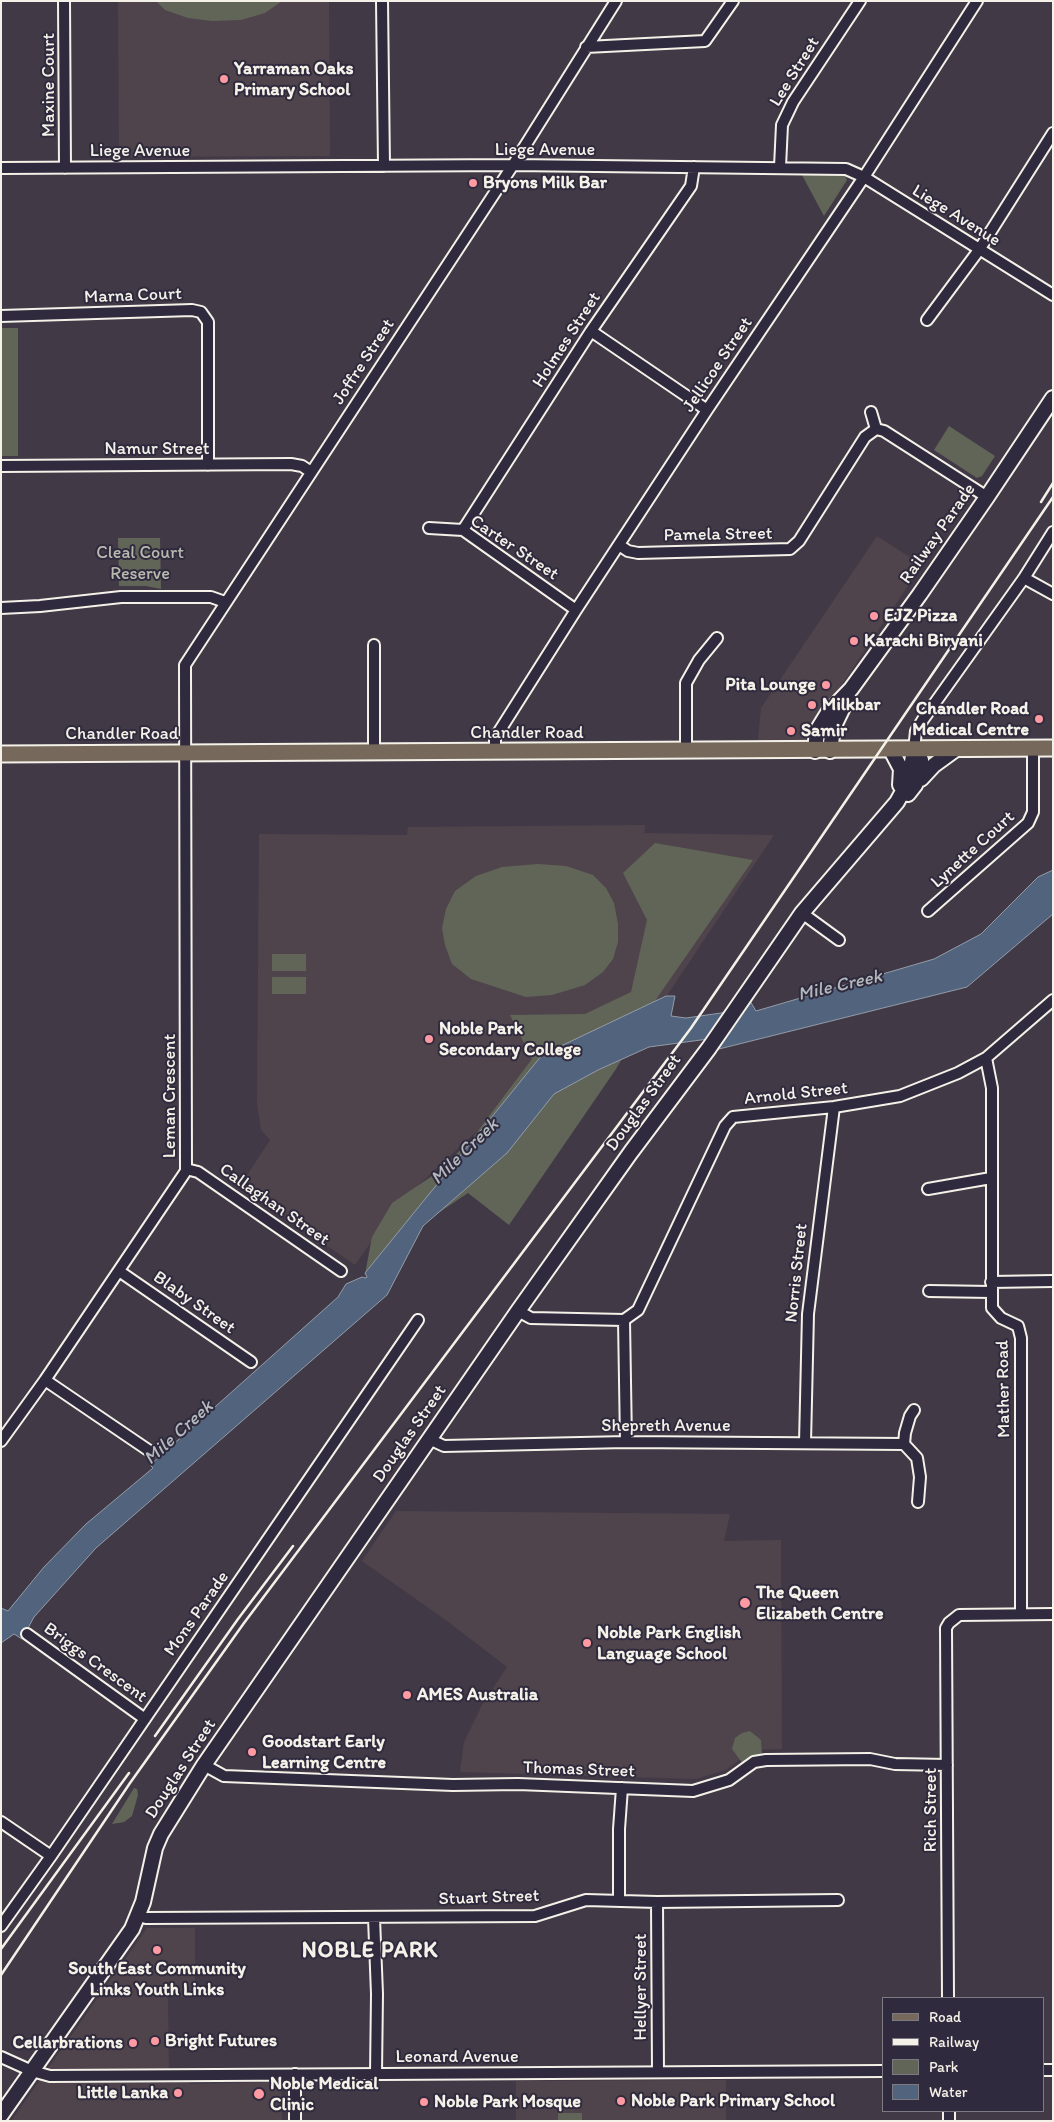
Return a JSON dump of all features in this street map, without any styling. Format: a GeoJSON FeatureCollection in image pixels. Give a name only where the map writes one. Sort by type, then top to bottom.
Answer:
{"type":"FeatureCollection","features":[{"type":"Feature","properties":{"kind":"main road","name":"Railway Parade"},"geometry":{"type":"LineString","coordinates":[[822,751],[851,689],[987,498],[1053,398]]}},
{"type":"Feature","properties":{"kind":"main road","name":"Chandler Road"},"geometry":{"type":"LineString","coordinates":[[1,754],[822,751],[1053,748]]}},
{"type":"Feature","properties":{"kind":"main road","name":"Douglas Street"},"geometry":{"type":"LineString","coordinates":[[1,2115],[139,1916],[160,1834],[204,1765],[518,1311],[631,1152],[708,1048],[802,912],[895,804],[933,765],[956,749]]}},
{"type":"Feature","properties":{"kind":"main road"},"geometry":{"type":"LineString","coordinates":[[891,750],[899,764],[902,776],[895,804]]}},
{"type":"Feature","properties":{"kind":"main road"},"geometry":{"type":"LineString","coordinates":[[914,750],[921,760],[922,768],[915,785]]}},
{"type":"Feature","properties":{"kind":"main road","name":"Douglas Street"},"geometry":{"type":"LineString","coordinates":[[895,804],[909,780],[914,750]]}},
{"type":"Feature","properties":{"kind":"street","name":"Maxine Court"},"geometry":{"type":"LineString","coordinates":[[64,1],[65,168]]}},
{"type":"Feature","properties":{"kind":"street"},"geometry":{"type":"LineString","coordinates":[[382,1],[384,166]]}},
{"type":"Feature","properties":{"kind":"street","name":"Joffre Street"},"geometry":{"type":"LineString","coordinates":[[185,753],[185,665],[513,166],[616,1]]}},
{"type":"Feature","properties":{"kind":"street"},"geometry":{"type":"LineString","coordinates":[[586,47],[705,41],[733,1]]}},
{"type":"Feature","properties":{"kind":"street","name":"Lee Street"},"geometry":{"type":"LineString","coordinates":[[780,167],[782,125],[793,102],[860,1]]}},
{"type":"Feature","properties":{"kind":"street","name":"Jellicoe Street"},"geometry":{"type":"LineString","coordinates":[[495,751],[496,738],[576,610],[707,410],[864,177],[977,1]]}},
{"type":"Feature","properties":{"kind":"street"},"geometry":{"type":"LineString","coordinates":[[927,320],[979,250],[1053,133]]}},
{"type":"Feature","properties":{"kind":"street","name":"Liege Avenue"},"geometry":{"type":"LineString","coordinates":[[1,168],[513,166],[846,169],[864,177],[1053,295]]}},
{"type":"Feature","properties":{"kind":"street","name":"Holmes Street"},"geometry":{"type":"LineString","coordinates":[[463,530],[591,331],[691,186],[694,167]]}},
{"type":"Feature","properties":{"kind":"street","name":"Marna Court"},"geometry":{"type":"LineString","coordinates":[[1,316],[192,310],[201,312],[208,322],[208,465]]}},
{"type":"Feature","properties":{"kind":"street"},"geometry":{"type":"LineString","coordinates":[[591,331],[707,410]]}},
{"type":"Feature","properties":{"kind":"street"},"geometry":{"type":"LineString","coordinates":[[871,412],[876,429],[884,431],[987,498]]}},
{"type":"Feature","properties":{"kind":"street","name":"Pamela Street"},"geometry":{"type":"LineString","coordinates":[[619,545],[628,551],[638,553],[790,549],[799,541],[865,437],[876,429]]}},
{"type":"Feature","properties":{"kind":"street","name":"Namur Street"},"geometry":{"type":"LineString","coordinates":[[1,466],[291,464],[302,466],[311,472]]}},
{"type":"Feature","properties":{"kind":"street","name":"Carter Street"},"geometry":{"type":"LineString","coordinates":[[429,528],[463,530],[576,610]]}},
{"type":"Feature","properties":{"kind":"street"},"geometry":{"type":"LineString","coordinates":[[914,750],[916,734],[922,721],[1024,578],[1053,532]]}},
{"type":"Feature","properties":{"kind":"street"},"geometry":{"type":"LineString","coordinates":[[1024,578],[1053,594]]}},
{"type":"Feature","properties":{"kind":"street"},"geometry":{"type":"LineString","coordinates":[[1,608],[40,606],[121,597],[212,596],[225,602]]}},
{"type":"Feature","properties":{"kind":"street"},"geometry":{"type":"LineString","coordinates":[[686,751],[686,683],[699,660],[717,638]]}},
{"type":"Feature","properties":{"kind":"street"},"geometry":{"type":"LineString","coordinates":[[374,644],[374,752]]}},
{"type":"Feature","properties":{"kind":"street","name":"Lynette Court"},"geometry":{"type":"LineString","coordinates":[[928,911],[1028,823],[1033,812],[1033,748]]}},
{"type":"Feature","properties":{"kind":"street","name":"Leman Crescent"},"geometry":{"type":"LineString","coordinates":[[1,1441],[120,1271],[183,1178],[186,1169],[185,753]]}},
{"type":"Feature","properties":{"kind":"street"},"geometry":{"type":"LineString","coordinates":[[802,912],[839,940]]}},
{"type":"Feature","properties":{"kind":"street","name":"Arnold Street"},"geometry":{"type":"LineString","coordinates":[[624,1320],[638,1310],[725,1126],[733,1117],[834,1107],[900,1096],[986,1058],[1053,1000]]}},
{"type":"Feature","properties":{"kind":"street","name":"Mather Road"},"geometry":{"type":"LineString","coordinates":[[986,1058],[992,1088],[992,1308],[1001,1318],[1018,1326],[1021,1338],[1021,1614]]}},
{"type":"Feature","properties":{"kind":"street","name":"Norris Street"},"geometry":{"type":"LineString","coordinates":[[805,1443],[808,1314],[834,1107]]}},
{"type":"Feature","properties":{"kind":"street","name":"Callaghan Street"},"geometry":{"type":"LineString","coordinates":[[186,1169],[198,1172],[341,1271]]}},
{"type":"Feature","properties":{"kind":"street"},"geometry":{"type":"LineString","coordinates":[[928,1189],[991,1178]]}},
{"type":"Feature","properties":{"kind":"street","name":"Blaby Street"},"geometry":{"type":"LineString","coordinates":[[120,1271],[251,1362]]}},
{"type":"Feature","properties":{"kind":"street"},"geometry":{"type":"LineString","coordinates":[[929,1291],[1053,1281]]}},
{"type":"Feature","properties":{"kind":"street"},"geometry":{"type":"LineString","coordinates":[[518,1311],[531,1318],[624,1320],[626,1442]]}},
{"type":"Feature","properties":{"kind":"street","name":"Mons Parade"},"geometry":{"type":"LineString","coordinates":[[1,1926],[51,1856],[418,1320]]}},
{"type":"Feature","properties":{"kind":"street"},"geometry":{"type":"LineString","coordinates":[[45,1380],[151,1452]]}},
{"type":"Feature","properties":{"kind":"street"},"geometry":{"type":"LineString","coordinates":[[914,1410],[910,1416],[904,1444],[917,1458],[920,1477],[918,1502]]}},
{"type":"Feature","properties":{"kind":"street","name":"Shepreth Avenue"},"geometry":{"type":"LineString","coordinates":[[429,1439],[444,1446],[626,1442],[904,1444]]}},
{"type":"Feature","properties":{"kind":"street"},"geometry":{"type":"LineString","coordinates":[[1021,1614],[1053,1614]]}},
{"type":"Feature","properties":{"kind":"street","name":"Rich Street"},"geometry":{"type":"LineString","coordinates":[[948,1997],[946,1628],[948,1623],[959,1615],[1021,1614]]}},
{"type":"Feature","properties":{"kind":"street","name":"Briggs Crescent"},"geometry":{"type":"LineString","coordinates":[[27,1634],[145,1718]]}},
{"type":"Feature","properties":{"kind":"street","name":"Thomas Street"},"geometry":{"type":"LineString","coordinates":[[204,1765],[224,1776],[454,1785],[518,1784],[693,1791],[730,1780],[754,1762],[766,1760],[870,1759],[895,1764],[947,1765]]}},
{"type":"Feature","properties":{"kind":"street"},"geometry":{"type":"LineString","coordinates":[[619,1900],[619,1829],[622,1788]]}},
{"type":"Feature","properties":{"kind":"street"},"geometry":{"type":"LineString","coordinates":[[1,1822],[51,1856]]}},
{"type":"Feature","properties":{"kind":"street","name":"Stuart Street"},"geometry":{"type":"LineString","coordinates":[[139,1916],[146,1918],[534,1916],[578,1901],[838,1900]]}},
{"type":"Feature","properties":{"kind":"street","name":"Hellyer Street"},"geometry":{"type":"LineString","coordinates":[[657,1902],[658,2072]]}},
{"type":"Feature","properties":{"kind":"street"},"geometry":{"type":"LineString","coordinates":[[374,1918],[377,1994],[376,2074]]}},
{"type":"Feature","properties":{"kind":"street","name":"Leonard Avenue"},"geometry":{"type":"LineString","coordinates":[[1,2057],[50,2076],[882,2071]]}},
{"type":"Feature","properties":{"kind":"street"},"geometry":{"type":"LineString","coordinates":[[295,2074],[295,2121]]}},
{"type":"Feature","properties":{"kind":"shaded area","name":"Yarraman Oaks Primary School"},"geometry":{"type":"Polygon","coordinates":[[[118,1],[329,1],[330,156],[119,157],[118,1]]]}},
{"type":"Feature","properties":{"kind":"shaded area"},"geometry":{"type":"Polygon","coordinates":[[[877,536],[922,565],[804,741],[758,741],[761,708],[877,536]]]}},
{"type":"Feature","properties":{"kind":"shaded area","name":"Noble Park Secondary College"},"geometry":{"type":"Polygon","coordinates":[[[645,825],[644,833],[774,835],[660,1006],[541,1072],[398,1204],[355,1265],[240,1186],[270,1140],[261,1130],[257,1103],[259,834],[407,835],[408,827],[645,825]]]}},
{"type":"Feature","properties":{"kind":"shaded area","name":"Noble Park English Language School"},"geometry":{"type":"Polygon","coordinates":[[[396,1511],[730,1514],[724,1541],[781,1540],[782,1749],[753,1750],[726,1770],[696,1779],[460,1772],[464,1742],[482,1705],[507,1667],[447,1621],[362,1561],[396,1511]]]}},
{"type":"Feature","properties":{"kind":"shaded area"},"geometry":{"type":"Polygon","coordinates":[[[147,1928],[195,1928],[195,1997],[168,1997],[169,2079],[191,2078],[189,2084],[273,2082],[280,2085],[281,2089],[282,2121],[11,2121],[147,1928]]]}},
{"type":"Feature","properties":{"kind":"shaded area","name":"Noble Park Primary School"},"geometry":{"type":"Polygon","coordinates":[[[726,2080],[726,2121],[516,2121],[516,2081],[726,2080]]]}},
{"type":"Feature","properties":{"kind":"green space"},"geometry":{"type":"Polygon","coordinates":[[[156,1],[282,1],[265,13],[241,20],[212,21],[188,18],[165,10],[156,1]]]}},
{"type":"Feature","properties":{"kind":"green space"},"geometry":{"type":"Polygon","coordinates":[[[844,174],[847,180],[824,216],[802,175],[844,174]]]}},
{"type":"Feature","properties":{"kind":"green space"},"geometry":{"type":"Polygon","coordinates":[[[1,328],[18,328],[18,456],[1,456],[1,328]]]}},
{"type":"Feature","properties":{"kind":"green space"},"geometry":{"type":"Polygon","coordinates":[[[949,426],[995,456],[982,476],[977,478],[934,450],[949,426]]]}},
{"type":"Feature","properties":{"kind":"green space","name":"Cleal Court Reserve"},"geometry":{"type":"Polygon","coordinates":[[[118,538],[160,538],[161,589],[146,586],[119,586],[118,538]]]}},
{"type":"Feature","properties":{"kind":"green space"},"geometry":{"type":"Polygon","coordinates":[[[655,843],[753,860],[659,995],[616,1069],[509,1225],[468,1193],[422,1224],[367,1277],[365,1274],[372,1237],[392,1203],[435,1174],[471,1140],[532,1059],[510,1015],[585,1014],[631,992],[647,920],[623,873],[655,843]]]}},
{"type":"Feature","properties":{"kind":"green space"},"geometry":{"type":"Polygon","coordinates":[[[538,864],[566,866],[593,875],[606,888],[614,903],[618,924],[618,942],[613,959],[603,972],[585,985],[552,995],[526,997],[471,979],[452,964],[445,945],[442,928],[446,909],[455,891],[476,876],[502,867],[538,864]]]}},
{"type":"Feature","properties":{"kind":"green space"},"geometry":{"type":"Polygon","coordinates":[[[272,954],[306,954],[306,971],[272,971],[272,954]]]}},
{"type":"Feature","properties":{"kind":"green space"},"geometry":{"type":"Polygon","coordinates":[[[272,977],[306,977],[306,994],[272,994],[272,977]]]}},
{"type":"Feature","properties":{"kind":"green space"},"geometry":{"type":"Polygon","coordinates":[[[750,1731],[761,1740],[762,1755],[754,1756],[743,1764],[732,1749],[735,1738],[742,1733],[750,1731]]]}},
{"type":"Feature","properties":{"kind":"green space"},"geometry":{"type":"Polygon","coordinates":[[[134,1788],[137,1789],[138,1795],[132,1816],[124,1822],[112,1824],[134,1788]]]}},
{"type":"Feature","properties":{"kind":"green space"},"geometry":{"type":"Polygon","coordinates":[[[558,2113],[582,2113],[582,2121],[558,2121],[558,2113]]]}},
{"type":"Feature","properties":{"kind":"water","name":"Mile Creek"},"geometry":{"type":"Polygon","coordinates":[[[1053,870],[1053,914],[967,987],[715,1050],[723,1037],[649,1047],[598,1070],[554,1094],[507,1153],[423,1226],[387,1295],[96,1548],[34,1617],[22,1639],[14,1634],[1,1643],[1,1608],[8,1611],[44,1567],[86,1524],[153,1468],[150,1465],[338,1297],[346,1284],[362,1277],[367,1277],[365,1273],[542,1055],[666,996],[675,996],[671,1016],[686,1018],[742,1010],[750,1001],[756,1011],[934,959],[981,934],[1038,877],[1053,870]]]}},
{"type":"Feature","properties":{"kind":"railway"},"geometry":{"type":"LineString","coordinates":[[1041,502],[1053,483]]}},
{"type":"Feature","properties":{"kind":"railway"},"geometry":{"type":"LineString","coordinates":[[1,1975],[130,1783],[244,1623],[691,1028],[1053,497]]}},
{"type":"Feature","properties":{"kind":"railway"},"geometry":{"type":"LineString","coordinates":[[155,1736],[238,1619],[293,1546]]}},
{"type":"Feature","properties":{"kind":"railway"},"geometry":{"type":"LineString","coordinates":[[1,1949],[129,1773]]}},
{"type":"Feature","properties":{"kind":"place","name":"Yarraman Oaks Primary School"},"geometry":{"type":"Point","coordinates":[224,79]}},
{"type":"Feature","properties":{"kind":"place","name":"Bryons Milk Bar"},"geometry":{"type":"Point","coordinates":[473,183]}},
{"type":"Feature","properties":{"kind":"place","name":"EJZ Pizza"},"geometry":{"type":"Point","coordinates":[874,616]}},
{"type":"Feature","properties":{"kind":"place","name":"Karachi Biryani"},"geometry":{"type":"Point","coordinates":[854,641]}},
{"type":"Feature","properties":{"kind":"place","name":"Pita Lounge"},"geometry":{"type":"Point","coordinates":[826,685]}},
{"type":"Feature","properties":{"kind":"place","name":"Milkbar"},"geometry":{"type":"Point","coordinates":[812,705]}},
{"type":"Feature","properties":{"kind":"place","name":"Chandler Road Medical Centre"},"geometry":{"type":"Point","coordinates":[1039,719]}},
{"type":"Feature","properties":{"kind":"place","name":"Samir"},"geometry":{"type":"Point","coordinates":[791,731]}},
{"type":"Feature","properties":{"kind":"place","name":"Noble Park Secondary College"},"geometry":{"type":"Point","coordinates":[429,1039]}},
{"type":"Feature","properties":{"kind":"place","name":"The Queen Elizabeth Centre"},"geometry":{"type":"Point","coordinates":[745,1603]}},
{"type":"Feature","properties":{"kind":"place","name":"Noble Park English Language School"},"geometry":{"type":"Point","coordinates":[587,1643]}},
{"type":"Feature","properties":{"kind":"place","name":"AMES Australia"},"geometry":{"type":"Point","coordinates":[407,1695]}},
{"type":"Feature","properties":{"kind":"place","name":"Goodstart Early Learning Centre"},"geometry":{"type":"Point","coordinates":[252,1752]}},
{"type":"Feature","properties":{"kind":"place","name":"South East Community Links Youth Links"},"geometry":{"type":"Point","coordinates":[157,1950]}},
{"type":"Feature","properties":{"kind":"place","name":"Bright Futures"},"geometry":{"type":"Point","coordinates":[155,2041]}},
{"type":"Feature","properties":{"kind":"place","name":"Cellarbrations"},"geometry":{"type":"Point","coordinates":[133,2043]}},
{"type":"Feature","properties":{"kind":"place","name":"Little Lanka"},"geometry":{"type":"Point","coordinates":[178,2093]}},
{"type":"Feature","properties":{"kind":"place","name":"Noble Medical Clinic"},"geometry":{"type":"Point","coordinates":[259,2094]}},
{"type":"Feature","properties":{"kind":"place","name":"Noble Park Primary School"},"geometry":{"type":"Point","coordinates":[621,2101]}},
{"type":"Feature","properties":{"kind":"place","name":"Noble Park Mosque"},"geometry":{"type":"Point","coordinates":[424,2102]}},
{"type":"Feature","properties":{"kind":"district","name":"NOBLE PARK"},"geometry":{"type":"Point","coordinates":[370,1951]}}]}
